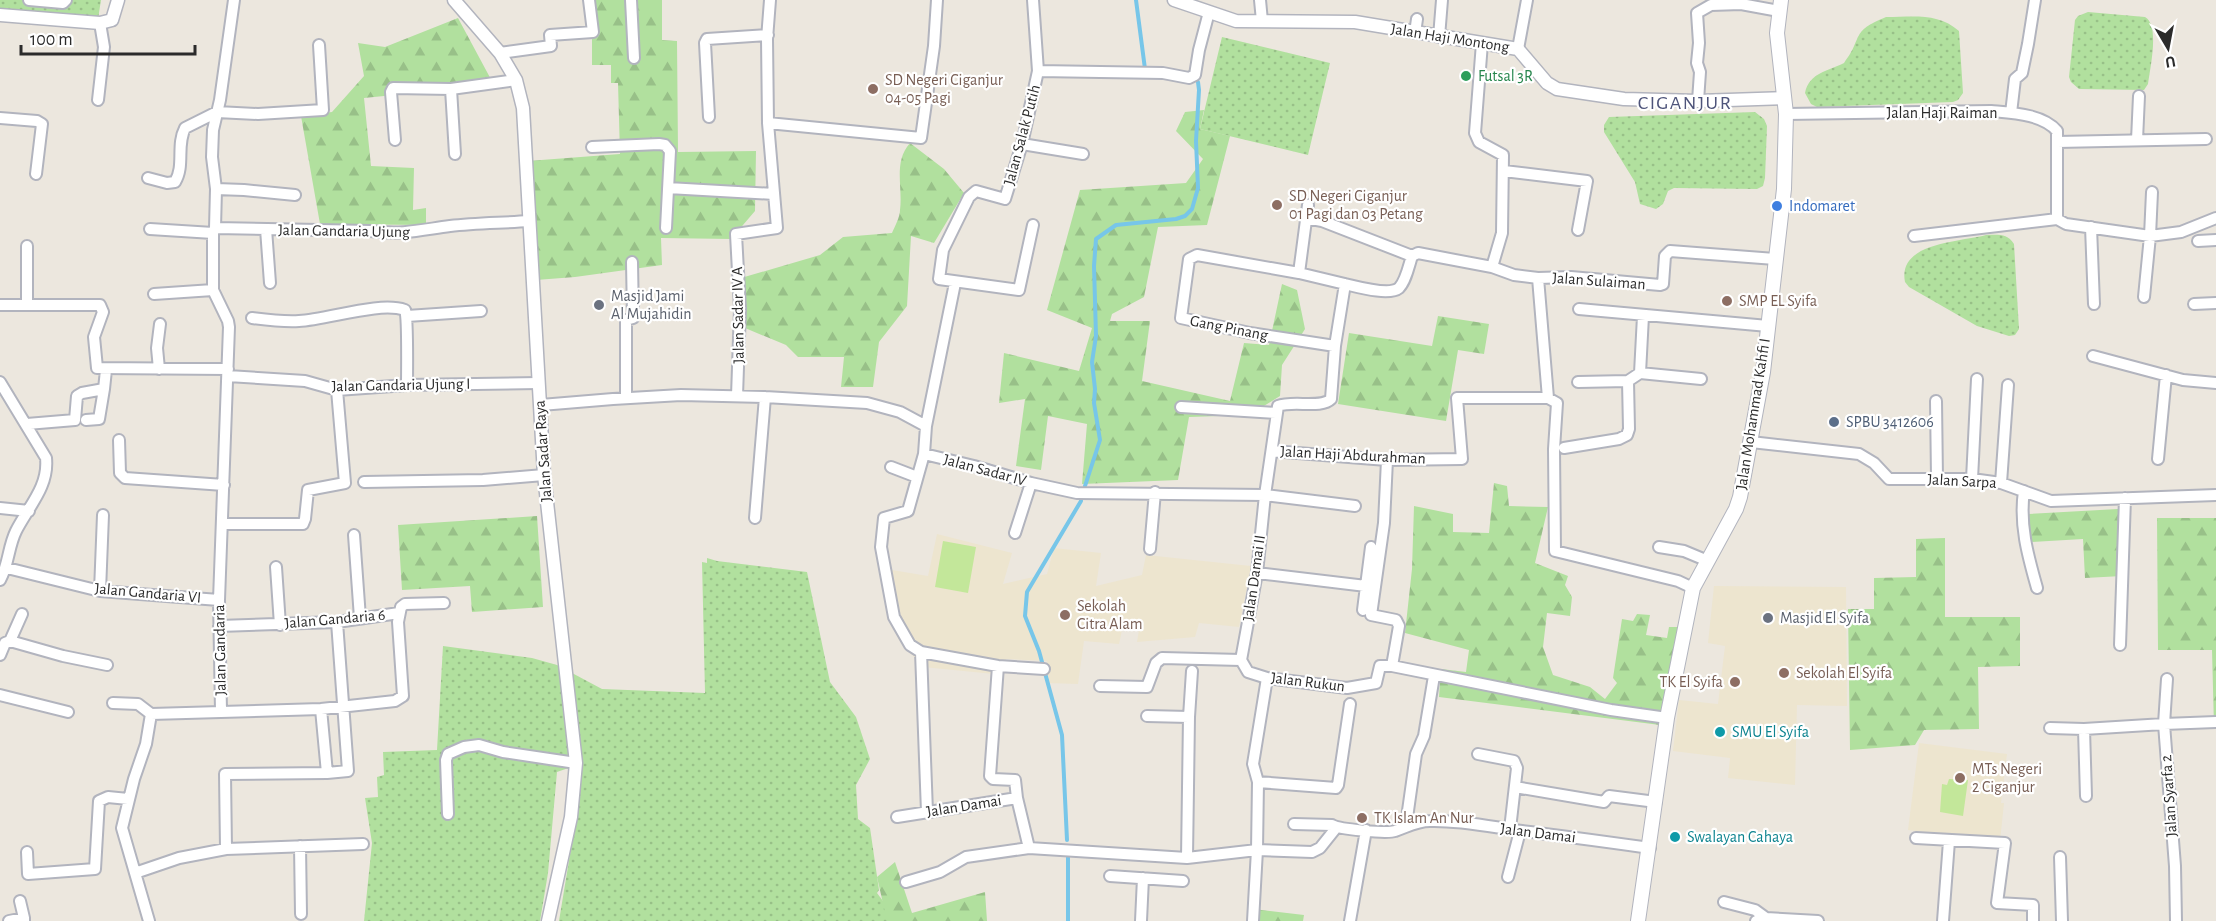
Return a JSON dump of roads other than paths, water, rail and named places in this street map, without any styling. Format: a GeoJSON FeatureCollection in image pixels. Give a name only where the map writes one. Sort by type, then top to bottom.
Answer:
{"type":"FeatureCollection","features":[{"type":"Feature","properties":{"kind":"main road","name":"Jalan Mohammad Kahfi I"},"geometry":{"type":"LineString","coordinates":[[1638,921],[1667,718],[1693,588],[1738,503],[1764,367],[1784,189],[1786,114],[1777,33],[1780,6]]}},
{"type":"Feature","properties":{"kind":"street"},"geometry":{"type":"LineString","coordinates":[[29,0],[58,3],[66,0]]}},
{"type":"Feature","properties":{"kind":"street"},"geometry":{"type":"LineString","coordinates":[[0,15],[100,24],[112,20],[118,0]]}},
{"type":"Feature","properties":{"kind":"street"},"geometry":{"type":"LineString","coordinates":[[119,440],[120,474],[125,478],[224,484],[228,321],[213,291],[216,189],[212,152],[214,122],[218,112],[234,0]]}},
{"type":"Feature","properties":{"kind":"street","name":"Jalan Sadar Raya"},"geometry":{"type":"LineString","coordinates":[[454,0],[500,54],[516,80],[523,108],[544,475],[571,667],[576,763],[571,816],[548,921]]}},
{"type":"Feature","properties":{"kind":"street"},"geometry":{"type":"LineString","coordinates":[[500,54],[551,46],[550,35],[593,32],[589,0]]}},
{"type":"Feature","properties":{"kind":"street"},"geometry":{"type":"LineString","coordinates":[[631,0],[634,58]]}},
{"type":"Feature","properties":{"kind":"street"},"geometry":{"type":"LineString","coordinates":[[668,188],[774,194],[768,123],[770,0]]}},
{"type":"Feature","properties":{"kind":"street"},"geometry":{"type":"LineString","coordinates":[[768,123],[921,137],[934,46],[937,0]]}},
{"type":"Feature","properties":{"kind":"street","name":"Jalan Salak Putih"},"geometry":{"type":"LineString","coordinates":[[956,283],[939,279],[943,250],[969,197],[976,192],[1005,199],[1022,144],[1038,71],[1033,0]]}},
{"type":"Feature","properties":{"kind":"street","name":"Jalan Haji Montong"},"geometry":{"type":"LineString","coordinates":[[1174,0],[1236,21],[1355,22],[1518,49],[1547,83],[1557,89],[1624,99],[1698,101],[1784,98]]}},
{"type":"Feature","properties":{"kind":"street"},"geometry":{"type":"LineString","coordinates":[[1260,0],[1262,21]]}},
{"type":"Feature","properties":{"kind":"street"},"geometry":{"type":"LineString","coordinates":[[1439,37],[1442,0]]}},
{"type":"Feature","properties":{"kind":"street"},"geometry":{"type":"LineString","coordinates":[[1518,49],[1527,0]]}},
{"type":"Feature","properties":{"kind":"street"},"geometry":{"type":"LineString","coordinates":[[2011,113],[2015,79],[2022,73],[2035,0]]}},
{"type":"Feature","properties":{"kind":"street"},"geometry":{"type":"LineString","coordinates":[[1698,101],[1700,72],[1697,63],[1699,43],[1697,14],[1711,4],[1780,6]]}},
{"type":"Feature","properties":{"kind":"street"},"geometry":{"type":"LineString","coordinates":[[1038,71],[1163,73],[1189,78],[1195,75],[1209,12]]}},
{"type":"Feature","properties":{"kind":"street"},"geometry":{"type":"LineString","coordinates":[[1415,33],[1417,19]]}},
{"type":"Feature","properties":{"kind":"street"},"geometry":{"type":"LineString","coordinates":[[99,100],[104,47],[100,24]]}},
{"type":"Feature","properties":{"kind":"street"},"geometry":{"type":"LineString","coordinates":[[709,117],[705,43],[707,39],[768,35]]}},
{"type":"Feature","properties":{"kind":"street"},"geometry":{"type":"LineString","coordinates":[[1482,43],[1475,134],[1479,142],[1503,155],[1504,171],[1502,233],[1492,267]]}},
{"type":"Feature","properties":{"kind":"street"},"geometry":{"type":"LineString","coordinates":[[148,178],[167,183],[176,182],[179,173],[181,140],[185,128],[218,112],[258,114],[323,110],[319,45]]}},
{"type":"Feature","properties":{"kind":"street"},"geometry":{"type":"LineString","coordinates":[[394,140],[391,92],[393,88],[451,89],[516,80]]}},
{"type":"Feature","properties":{"kind":"street"},"geometry":{"type":"LineString","coordinates":[[451,89],[455,154]]}},
{"type":"Feature","properties":{"kind":"street"},"geometry":{"type":"LineString","coordinates":[[2137,140],[2139,96]]}},
{"type":"Feature","properties":{"kind":"street","name":"Jalan Haji Raiman"},"geometry":{"type":"LineString","coordinates":[[1786,114],[1991,111],[2011,113],[2050,122],[2057,131],[2057,142]]}},
{"type":"Feature","properties":{"kind":"street"},"geometry":{"type":"LineString","coordinates":[[0,122],[37,121],[42,124],[36,174]]}},
{"type":"Feature","properties":{"kind":"street"},"geometry":{"type":"LineString","coordinates":[[2056,219],[2057,142],[2206,139]]}},
{"type":"Feature","properties":{"kind":"street"},"geometry":{"type":"LineString","coordinates":[[1022,144],[1083,154]]}},
{"type":"Feature","properties":{"kind":"street"},"geometry":{"type":"LineString","coordinates":[[591,147],[665,145],[669,151],[666,228]]}},
{"type":"Feature","properties":{"kind":"street"},"geometry":{"type":"LineString","coordinates":[[1504,171],[1587,181],[1578,230]]}},
{"type":"Feature","properties":{"kind":"street"},"geometry":{"type":"LineString","coordinates":[[216,189],[295,195]]}},
{"type":"Feature","properties":{"kind":"street"},"geometry":{"type":"LineString","coordinates":[[2144,297],[2152,192]]}},
{"type":"Feature","properties":{"kind":"street","name":"Jalan Sadar IV A"},"geometry":{"type":"LineString","coordinates":[[737,396],[740,309],[736,234],[777,228],[774,194]]}},
{"type":"Feature","properties":{"kind":"street"},"geometry":{"type":"LineString","coordinates":[[1308,205],[1299,273],[1345,285],[1388,292],[1398,289],[1403,282],[1412,256],[1418,253],[1492,267],[1514,275],[1538,278],[1548,398],[1557,403],[1554,449],[1555,551],[1678,580],[1693,588]]}},
{"type":"Feature","properties":{"kind":"street"},"geometry":{"type":"LineString","coordinates":[[1306,218],[1333,225],[1412,256]]}},
{"type":"Feature","properties":{"kind":"street"},"geometry":{"type":"LineString","coordinates":[[1914,236],[2056,219],[2066,224],[2150,237],[2181,232],[2216,218]]}},
{"type":"Feature","properties":{"kind":"street","name":"Jalan Gandaria Ujung"},"geometry":{"type":"LineString","coordinates":[[150,229],[371,231],[395,234],[416,233],[450,226],[529,221]]}},
{"type":"Feature","properties":{"kind":"street"},"geometry":{"type":"LineString","coordinates":[[541,405],[681,395],[765,397],[867,403],[900,412],[926,426],[956,283],[1019,290],[1033,225]]}},
{"type":"Feature","properties":{"kind":"street"},"geometry":{"type":"LineString","coordinates":[[2091,227],[2094,304]]}},
{"type":"Feature","properties":{"kind":"street","name":"Jalan Gandaria Ujung"},"geometry":{"type":"LineString","coordinates":[[267,229],[270,283]]}},
{"type":"Feature","properties":{"kind":"street"},"geometry":{"type":"LineString","coordinates":[[2198,241],[2216,240]]}},
{"type":"Feature","properties":{"kind":"street"},"geometry":{"type":"LineString","coordinates":[[27,246],[27,305]]}},
{"type":"Feature","properties":{"kind":"street","name":"Jalan Sulaiman"},"geometry":{"type":"LineString","coordinates":[[1538,278],[1571,277],[1660,285],[1664,280],[1665,256],[1670,251],[1775,259]]}},
{"type":"Feature","properties":{"kind":"street","name":"Gang Pinang"},"geometry":{"type":"LineString","coordinates":[[1299,273],[1197,255],[1189,259],[1181,318],[1250,333],[1335,346]]}},
{"type":"Feature","properties":{"kind":"street"},"geometry":{"type":"LineString","coordinates":[[626,398],[626,320],[633,318],[632,262]]}},
{"type":"Feature","properties":{"kind":"street"},"geometry":{"type":"LineString","coordinates":[[1265,495],[1278,406],[1285,403],[1321,404],[1331,399],[1335,346],[1345,285]]}},
{"type":"Feature","properties":{"kind":"street"},"geometry":{"type":"LineString","coordinates":[[154,294],[213,291]]}},
{"type":"Feature","properties":{"kind":"street"},"geometry":{"type":"LineString","coordinates":[[2194,304],[2216,303]]}},
{"type":"Feature","properties":{"kind":"street"},"geometry":{"type":"LineString","coordinates":[[0,305],[100,305],[103,312],[94,337],[95,366],[97,369],[106,370],[104,389],[99,419],[86,420]]}},
{"type":"Feature","properties":{"kind":"street"},"geometry":{"type":"LineString","coordinates":[[252,318],[299,321],[388,308],[405,310],[407,316],[405,328],[407,385]]}},
{"type":"Feature","properties":{"kind":"street"},"geometry":{"type":"LineString","coordinates":[[1579,309],[1768,326]]}},
{"type":"Feature","properties":{"kind":"street"},"geometry":{"type":"LineString","coordinates":[[407,316],[481,311]]}},
{"type":"Feature","properties":{"kind":"street"},"geometry":{"type":"LineString","coordinates":[[1640,374],[1643,316]]}},
{"type":"Feature","properties":{"kind":"street"},"geometry":{"type":"LineString","coordinates":[[159,369],[157,348],[160,324]]}},
{"type":"Feature","properties":{"kind":"street"},"geometry":{"type":"LineString","coordinates":[[2093,356],[2183,380],[2216,383]]}},
{"type":"Feature","properties":{"kind":"street","name":"Jalan Gandaria Ujung I"},"geometry":{"type":"LineString","coordinates":[[106,370],[159,369],[228,373],[305,381],[337,390],[407,385],[539,383]]}},
{"type":"Feature","properties":{"kind":"street"},"geometry":{"type":"LineString","coordinates":[[1578,382],[1628,381],[1640,374],[1701,379]]}},
{"type":"Feature","properties":{"kind":"street"},"geometry":{"type":"LineString","coordinates":[[2158,459],[2166,375]]}},
{"type":"Feature","properties":{"kind":"street"},"geometry":{"type":"LineString","coordinates":[[1972,479],[1977,379]]}},
{"type":"Feature","properties":{"kind":"street"},"geometry":{"type":"LineString","coordinates":[[1564,448],[1619,439],[1627,435],[1629,429],[1628,381]]}},
{"type":"Feature","properties":{"kind":"street"},"geometry":{"type":"LineString","coordinates":[[0,382],[46,458],[46,478],[16,531],[7,568],[0,580]]}},
{"type":"Feature","properties":{"kind":"street"},"geometry":{"type":"LineString","coordinates":[[2001,483],[2008,385]]}},
{"type":"Feature","properties":{"kind":"street"},"geometry":{"type":"LineString","coordinates":[[27,424],[75,420],[77,396],[104,389]]}},
{"type":"Feature","properties":{"kind":"street"},"geometry":{"type":"LineString","coordinates":[[223,524],[303,524],[306,519],[308,490],[345,483],[337,390]]}},
{"type":"Feature","properties":{"kind":"street"},"geometry":{"type":"LineString","coordinates":[[755,518],[765,397]]}},
{"type":"Feature","properties":{"kind":"street","name":"Jalan Haji Abdurahman"},"geometry":{"type":"LineString","coordinates":[[1272,451],[1387,460],[1462,459],[1457,398],[1548,398]]}},
{"type":"Feature","properties":{"kind":"street"},"geometry":{"type":"LineString","coordinates":[[1936,401],[1937,479]]}},
{"type":"Feature","properties":{"kind":"street"},"geometry":{"type":"LineString","coordinates":[[1181,407],[1276,413]]}},
{"type":"Feature","properties":{"kind":"street","name":"Jalan Sadar IV"},"geometry":{"type":"LineString","coordinates":[[926,426],[924,454],[1077,493],[1155,492],[1265,495],[1355,506]]}},
{"type":"Feature","properties":{"kind":"street","name":"Jalan Sarpa"},"geometry":{"type":"LineString","coordinates":[[1751,442],[1859,454],[1874,463],[1889,479],[1972,479],[2001,483],[2051,501],[2216,495]]}},
{"type":"Feature","properties":{"kind":"street"},"geometry":{"type":"LineString","coordinates":[[924,454],[908,512],[884,518],[881,548],[894,617],[910,645],[921,652],[998,666],[1044,669]]}},
{"type":"Feature","properties":{"kind":"street"},"geometry":{"type":"LineString","coordinates":[[1387,460],[1384,523],[1371,615],[1396,620],[1399,626],[1392,666],[1611,710],[1667,718]]}},
{"type":"Feature","properties":{"kind":"street"},"geometry":{"type":"LineString","coordinates":[[891,467],[917,477]]}},
{"type":"Feature","properties":{"kind":"street"},"geometry":{"type":"LineString","coordinates":[[364,483],[483,480],[544,475]]}},
{"type":"Feature","properties":{"kind":"street"},"geometry":{"type":"LineString","coordinates":[[1015,532],[1031,483]]}},
{"type":"Feature","properties":{"kind":"street","name":"Jalan Gandaria"},"geometry":{"type":"LineString","coordinates":[[151,714],[221,711],[219,600],[224,484]]}},
{"type":"Feature","properties":{"kind":"street"},"geometry":{"type":"LineString","coordinates":[[2024,491],[2022,505],[2025,544],[2037,588]]}},
{"type":"Feature","properties":{"kind":"street"},"geometry":{"type":"LineString","coordinates":[[1150,549],[1155,492]]}},
{"type":"Feature","properties":{"kind":"street","name":"Jalan Damai II"},"geometry":{"type":"LineString","coordinates":[[1241,660],[1257,573],[1265,495]]}},
{"type":"Feature","properties":{"kind":"street"},"geometry":{"type":"LineString","coordinates":[[2120,645],[2125,498]]}},
{"type":"Feature","properties":{"kind":"street"},"geometry":{"type":"LineString","coordinates":[[0,508],[29,511]]}},
{"type":"Feature","properties":{"kind":"street"},"geometry":{"type":"LineString","coordinates":[[100,591],[103,515]]}},
{"type":"Feature","properties":{"kind":"street"},"geometry":{"type":"LineString","coordinates":[[354,535],[360,618]]}},
{"type":"Feature","properties":{"kind":"street"},"geometry":{"type":"LineString","coordinates":[[1362,610],[1371,547]]}},
{"type":"Feature","properties":{"kind":"street"},"geometry":{"type":"LineString","coordinates":[[1659,547],[1684,551],[1708,561]]}},
{"type":"Feature","properties":{"kind":"street"},"geometry":{"type":"LineString","coordinates":[[276,567],[280,625]]}},
{"type":"Feature","properties":{"kind":"street","name":"Jalan Gandaria VI"},"geometry":{"type":"LineString","coordinates":[[7,568],[100,591],[219,600]]}},
{"type":"Feature","properties":{"kind":"street"},"geometry":{"type":"LineString","coordinates":[[1257,573],[1366,586]]}},
{"type":"Feature","properties":{"kind":"street","name":"Jalan Gandaria 6"},"geometry":{"type":"LineString","coordinates":[[219,626],[337,622],[399,613],[405,604],[444,603]]}},
{"type":"Feature","properties":{"kind":"street"},"geometry":{"type":"LineString","coordinates":[[221,711],[321,709],[395,701],[403,696],[399,613]]}},
{"type":"Feature","properties":{"kind":"street"},"geometry":{"type":"LineString","coordinates":[[10,642],[22,614]]}},
{"type":"Feature","properties":{"kind":"street"},"geometry":{"type":"LineString","coordinates":[[226,849],[225,774],[348,771],[337,622]]}},
{"type":"Feature","properties":{"kind":"street"},"geometry":{"type":"LineString","coordinates":[[0,655],[5,643],[10,642],[107,665]]}},
{"type":"Feature","properties":{"kind":"street"},"geometry":{"type":"LineString","coordinates":[[921,652],[927,812]]}},
{"type":"Feature","properties":{"kind":"street"},"geometry":{"type":"LineString","coordinates":[[1100,686],[1147,687],[1156,663],[1162,658],[1241,660]]}},
{"type":"Feature","properties":{"kind":"street","name":"Jalan Rukun"},"geometry":{"type":"LineString","coordinates":[[1241,660],[1248,672],[1267,678],[1347,688],[1376,683],[1380,666],[1392,666]]}},
{"type":"Feature","properties":{"kind":"street"},"geometry":{"type":"LineString","coordinates":[[998,666],[990,776],[993,779],[1015,780],[1017,798]]}},
{"type":"Feature","properties":{"kind":"street"},"geometry":{"type":"LineString","coordinates":[[1187,858],[1192,671]]}},
{"type":"Feature","properties":{"kind":"street"},"geometry":{"type":"LineString","coordinates":[[1406,825],[1416,754],[1424,736],[1434,676]]}},
{"type":"Feature","properties":{"kind":"street"},"geometry":{"type":"LineString","coordinates":[[1253,921],[1258,782],[1253,764],[1267,678]]}},
{"type":"Feature","properties":{"kind":"street","name":"Jalan Syarfa 2"},"geometry":{"type":"LineString","coordinates":[[2167,679],[2164,724],[2175,866],[2176,921]]}},
{"type":"Feature","properties":{"kind":"street"},"geometry":{"type":"LineString","coordinates":[[0,695],[68,712]]}},
{"type":"Feature","properties":{"kind":"street"},"geometry":{"type":"LineString","coordinates":[[113,703],[138,704],[151,714],[146,744],[128,799],[122,828],[149,921]]}},
{"type":"Feature","properties":{"kind":"street"},"geometry":{"type":"LineString","coordinates":[[1258,782],[1336,788],[1350,704]]}},
{"type":"Feature","properties":{"kind":"street"},"geometry":{"type":"LineString","coordinates":[[321,709],[327,773]]}},
{"type":"Feature","properties":{"kind":"street"},"geometry":{"type":"LineString","coordinates":[[1147,716],[1189,717]]}},
{"type":"Feature","properties":{"kind":"street"},"geometry":{"type":"LineString","coordinates":[[2050,728],[2084,729],[2216,722]]}},
{"type":"Feature","properties":{"kind":"street"},"geometry":{"type":"LineString","coordinates":[[2084,729],[2086,796]]}},
{"type":"Feature","properties":{"kind":"street"},"geometry":{"type":"LineString","coordinates":[[448,814],[446,760],[448,754],[464,747],[479,745],[503,752],[576,763]]}},
{"type":"Feature","properties":{"kind":"street"},"geometry":{"type":"LineString","coordinates":[[1478,754],[1514,761],[1517,768],[1515,830],[1508,877]]}},
{"type":"Feature","properties":{"kind":"street"},"geometry":{"type":"LineString","coordinates":[[1515,787],[1604,802],[1609,796],[1656,802]]}},
{"type":"Feature","properties":{"kind":"street"},"geometry":{"type":"LineString","coordinates":[[27,852],[28,874],[95,869],[99,801],[108,797],[128,799]]}},
{"type":"Feature","properties":{"kind":"street","name":"Jalan Damai"},"geometry":{"type":"LineString","coordinates":[[897,817],[1017,798],[1029,848]]}},
{"type":"Feature","properties":{"kind":"street","name":"Jalan Damai"},"geometry":{"type":"LineString","coordinates":[[1294,824],[1332,825],[1336,828],[1381,833],[1429,821],[1570,836],[1650,848]]}},
{"type":"Feature","properties":{"kind":"street"},"geometry":{"type":"LineString","coordinates":[[906,882],[940,872],[966,857],[1029,848],[1187,858],[1257,850],[1312,852],[1320,848],[1336,828]]}},
{"type":"Feature","properties":{"kind":"street"},"geometry":{"type":"LineString","coordinates":[[1350,921],[1366,830]]}},
{"type":"Feature","properties":{"kind":"street"},"geometry":{"type":"LineString","coordinates":[[1916,838],[2005,843],[1997,903],[2033,906],[2033,921]]}},
{"type":"Feature","properties":{"kind":"street"},"geometry":{"type":"LineString","coordinates":[[1942,921],[1949,841]]}},
{"type":"Feature","properties":{"kind":"street"},"geometry":{"type":"LineString","coordinates":[[135,873],[180,858],[226,849],[363,844]]}},
{"type":"Feature","properties":{"kind":"street"},"geometry":{"type":"LineString","coordinates":[[300,846],[302,914]]}},
{"type":"Feature","properties":{"kind":"street"},"geometry":{"type":"LineString","coordinates":[[2060,857],[2062,921]]}},
{"type":"Feature","properties":{"kind":"street"},"geometry":{"type":"LineString","coordinates":[[1110,876],[1183,880]]}},
{"type":"Feature","properties":{"kind":"street"},"geometry":{"type":"LineString","coordinates":[[1141,921],[1143,878]]}},
{"type":"Feature","properties":{"kind":"street"},"geometry":{"type":"LineString","coordinates":[[9,921],[24,920],[20,901]]}},
{"type":"Feature","properties":{"kind":"street"},"geometry":{"type":"LineString","coordinates":[[1724,902],[1755,910],[1761,919],[1818,921]]}},
{"type":"Feature","properties":{"kind":"waterway"},"geometry":{"type":"LineString","coordinates":[[1136,0],[1145,69]]}},
{"type":"Feature","properties":{"kind":"waterway"},"geometry":{"type":"LineString","coordinates":[[1085,486],[1100,440],[1094,403],[1092,362],[1096,336],[1094,266],[1096,239],[1116,225],[1176,219],[1185,216],[1192,209],[1198,188],[1196,141],[1198,82]]}},
{"type":"Feature","properties":{"kind":"waterway"},"geometry":{"type":"LineString","coordinates":[[1067,840],[1062,735],[1039,651],[1025,616],[1027,592],[1081,501]]}},
{"type":"Feature","properties":{"kind":"waterway"},"geometry":{"type":"LineString","coordinates":[[1068,855],[1068,921]]}},
{"type":"Feature","properties":{"kind":"place","name":"Futsal 3R"},"geometry":{"type":"Point","coordinates":[1466,76]}},
{"type":"Feature","properties":{"kind":"place","name":"SD Negeri Ciganjur 04-05 Pagi"},"geometry":{"type":"Point","coordinates":[873,89]}},
{"type":"Feature","properties":{"kind":"place","name":"SD Negeri Ciganjur 01 Pagi dan 03 Petang"},"geometry":{"type":"Point","coordinates":[1277,205]}},
{"type":"Feature","properties":{"kind":"place","name":"Indomaret"},"geometry":{"type":"Point","coordinates":[1777,206]}},
{"type":"Feature","properties":{"kind":"place","name":"SMP EL Syifa"},"geometry":{"type":"Point","coordinates":[1727,301]}},
{"type":"Feature","properties":{"kind":"place","name":"Masjid Jami Al Mujahidin"},"geometry":{"type":"Point","coordinates":[599,305]}},
{"type":"Feature","properties":{"kind":"place","name":"SPBU 3412606"},"geometry":{"type":"Point","coordinates":[1834,422]}},
{"type":"Feature","properties":{"kind":"place","name":"Sekolah Citra Alam"},"geometry":{"type":"Point","coordinates":[1065,615]}},
{"type":"Feature","properties":{"kind":"place","name":"Masjid El Syifa"},"geometry":{"type":"Point","coordinates":[1768,618]}},
{"type":"Feature","properties":{"kind":"place","name":"Sekolah El Syifa"},"geometry":{"type":"Point","coordinates":[1784,673]}},
{"type":"Feature","properties":{"kind":"place","name":"TK El Syifa"},"geometry":{"type":"Point","coordinates":[1735,682]}},
{"type":"Feature","properties":{"kind":"place","name":"SMU El Syifa"},"geometry":{"type":"Point","coordinates":[1720,732]}},
{"type":"Feature","properties":{"kind":"place","name":"MTs Negeri 2 Ciganjur"},"geometry":{"type":"Point","coordinates":[1960,778]}},
{"type":"Feature","properties":{"kind":"place","name":"TK Islam An Nur"},"geometry":{"type":"Point","coordinates":[1362,818]}},
{"type":"Feature","properties":{"kind":"place","name":"Swalayan Cahaya"},"geometry":{"type":"Point","coordinates":[1675,837]}},
{"type":"Feature","properties":{"kind":"district","name":"CIGANJUR"},"geometry":{"type":"Point","coordinates":[1685,103]}}]}
